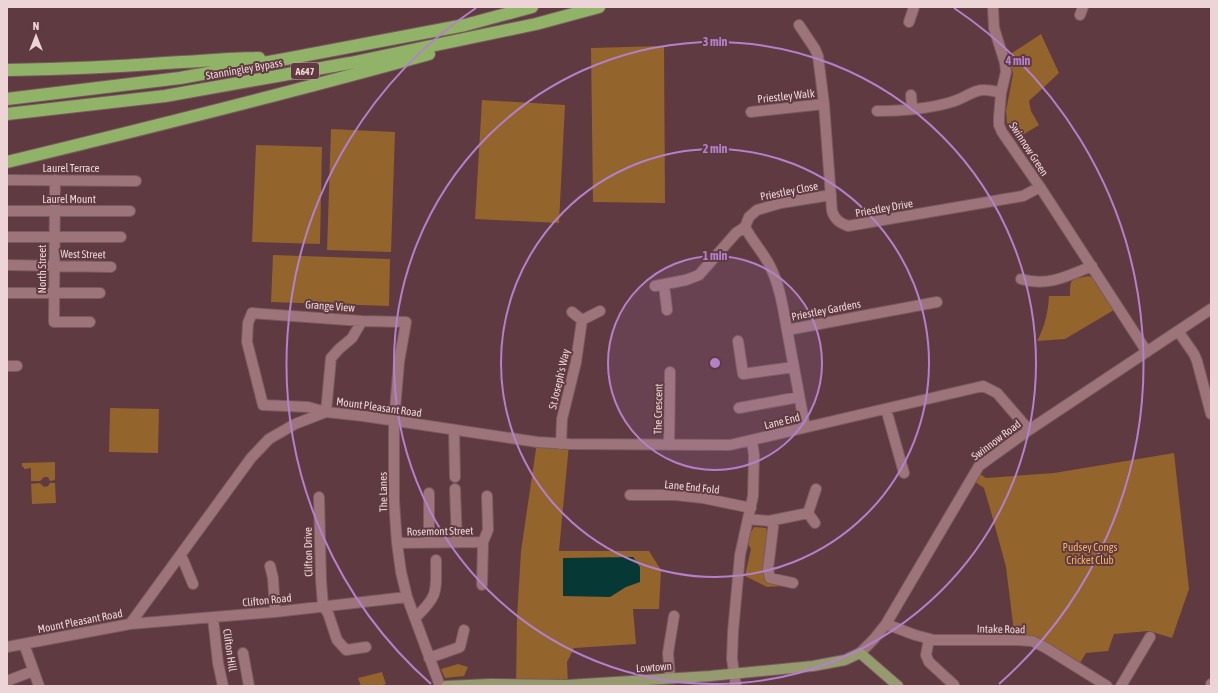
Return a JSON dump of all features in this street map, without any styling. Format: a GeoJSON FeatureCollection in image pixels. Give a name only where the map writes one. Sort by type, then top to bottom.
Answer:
{"type":"FeatureCollection","features":[{"type":"Feature","properties":{"kind":"highway","name":"Stanningley Bypass"},"geometry":{"type":"LineString","coordinates":[[7,99],[180,78],[465,25],[532,7]]}},
{"type":"Feature","properties":{"kind":"highway","name":"Stanningley Bypass"},"geometry":{"type":"LineString","coordinates":[[7,114],[173,95],[350,63],[536,24],[599,7]]}},
{"type":"Feature","properties":{"kind":"highway"},"geometry":{"type":"LineString","coordinates":[[7,162],[349,77],[536,24]]}},
{"type":"Feature","properties":{"kind":"highway"},"geometry":{"type":"LineString","coordinates":[[7,70],[65,69],[230,58],[292,58]]}},
{"type":"Feature","properties":{"kind":"main road","name":"Lowtown"},"geometry":{"type":"LineString","coordinates":[[446,686],[490,684],[568,685],[710,676],[813,666],[845,660],[860,653]]}},
{"type":"Feature","properties":{"kind":"main road"},"geometry":{"type":"LineString","coordinates":[[860,653],[898,686]]}},
{"type":"Feature","properties":{"kind":"street"},"geometry":{"type":"LineString","coordinates":[[909,22],[910,14],[914,7]]}},
{"type":"Feature","properties":{"kind":"street","name":"Swinnow Green"},"geometry":{"type":"LineString","coordinates":[[993,7],[994,28],[1005,63],[1006,72],[1001,93],[999,117],[999,125],[1002,132],[1040,187],[1147,352]]}},
{"type":"Feature","properties":{"kind":"street","name":"Priestley Drive"},"geometry":{"type":"LineString","coordinates":[[799,25],[818,56],[824,104],[832,211],[836,220],[848,226],[1023,196],[1040,187]]}},
{"type":"Feature","properties":{"kind":"street"},"geometry":{"type":"LineString","coordinates":[[877,111],[928,107],[948,103],[962,98],[974,91],[991,90],[1001,93]]}},
{"type":"Feature","properties":{"kind":"street"},"geometry":{"type":"LineString","coordinates":[[911,95],[912,108]]}},
{"type":"Feature","properties":{"kind":"street","name":"Priestley Walk"},"geometry":{"type":"LineString","coordinates":[[751,112],[824,104]]}},
{"type":"Feature","properties":{"kind":"street","name":"Laurel Terrace"},"geometry":{"type":"LineString","coordinates":[[7,180],[136,181]]}},
{"type":"Feature","properties":{"kind":"street","name":"North Street"},"geometry":{"type":"LineString","coordinates":[[55,180],[54,322],[90,322]]}},
{"type":"Feature","properties":{"kind":"street","name":"Priestley Close"},"geometry":{"type":"LineString","coordinates":[[667,310],[659,286],[686,280],[699,275],[736,233],[745,227],[749,217],[757,210],[780,203],[831,195]]}},
{"type":"Feature","properties":{"kind":"street","name":"Laurel Mount"},"geometry":{"type":"LineString","coordinates":[[7,211],[130,211]]}},
{"type":"Feature","properties":{"kind":"street"},"geometry":{"type":"LineString","coordinates":[[745,227],[770,265],[787,330]]}},
{"type":"Feature","properties":{"kind":"street"},"geometry":{"type":"LineString","coordinates":[[7,237],[121,238]]}},
{"type":"Feature","properties":{"kind":"street","name":"West Street"},"geometry":{"type":"LineString","coordinates":[[7,265],[111,266]]}},
{"type":"Feature","properties":{"kind":"street"},"geometry":{"type":"LineString","coordinates":[[1021,279],[1041,283],[1061,279],[1092,266]]}},
{"type":"Feature","properties":{"kind":"street"},"geometry":{"type":"LineString","coordinates":[[7,293],[100,293]]}},
{"type":"Feature","properties":{"kind":"street","name":"Priestley Gardens"},"geometry":{"type":"LineString","coordinates":[[805,427],[787,330],[937,302]]}},
{"type":"Feature","properties":{"kind":"street","name":"Swinnow Road"},"geometry":{"type":"LineString","coordinates":[[860,653],[886,624],[979,466],[1029,430],[1211,309]]}},
{"type":"Feature","properties":{"kind":"street"},"geometry":{"type":"LineString","coordinates":[[572,312],[582,320],[600,311]]}},
{"type":"Feature","properties":{"kind":"street","name":"Grange View"},"geometry":{"type":"LineString","coordinates":[[326,412],[308,407],[263,405],[247,342],[248,323],[252,312],[362,321],[406,322]]}},
{"type":"Feature","properties":{"kind":"street","name":"St Joseph's Way"},"geometry":{"type":"LineString","coordinates":[[561,444],[562,419],[576,362],[582,320]]}},
{"type":"Feature","properties":{"kind":"street"},"geometry":{"type":"LineString","coordinates":[[326,412],[331,358],[352,338],[362,321]]}},
{"type":"Feature","properties":{"kind":"street","name":"The Lanes"},"geometry":{"type":"LineString","coordinates":[[406,322],[399,362],[394,421],[394,500],[397,543],[401,572],[407,597],[440,686]]}},
{"type":"Feature","properties":{"kind":"street"},"geometry":{"type":"LineString","coordinates":[[1178,331],[1194,354],[1211,414]]}},
{"type":"Feature","properties":{"kind":"street"},"geometry":{"type":"LineString","coordinates":[[738,341],[743,374],[794,367]]}},
{"type":"Feature","properties":{"kind":"street","name":"The Crescent"},"geometry":{"type":"LineString","coordinates":[[669,445],[670,372]]}},
{"type":"Feature","properties":{"kind":"street","name":"Lane End"},"geometry":{"type":"LineString","coordinates":[[752,441],[805,427],[983,386],[997,393],[1029,430]]}},
{"type":"Feature","properties":{"kind":"street"},"geometry":{"type":"LineString","coordinates":[[738,408],[799,397]]}},
{"type":"Feature","properties":{"kind":"street"},"geometry":{"type":"LineString","coordinates":[[886,408],[904,473]]}},
{"type":"Feature","properties":{"kind":"street","name":"Mount Pleasant Road"},"geometry":{"type":"LineString","coordinates":[[7,647],[130,624],[251,458],[269,439],[295,424],[326,412],[537,442],[561,444],[730,445],[752,441]]}},
{"type":"Feature","properties":{"kind":"street"},"geometry":{"type":"LineString","coordinates":[[454,430],[455,477]]}},
{"type":"Feature","properties":{"kind":"street"},"geometry":{"type":"LineString","coordinates":[[736,686],[732,660],[740,555],[753,496],[754,464],[752,441]]}},
{"type":"Feature","properties":{"kind":"street"},"geometry":{"type":"LineString","coordinates":[[455,489],[457,542]]}},
{"type":"Feature","properties":{"kind":"street"},"geometry":{"type":"LineString","coordinates":[[815,522],[808,513],[816,489]]}},
{"type":"Feature","properties":{"kind":"street"},"geometry":{"type":"LineString","coordinates":[[429,493],[429,543]]}},
{"type":"Feature","properties":{"kind":"street","name":"Lane End Fold"},"geometry":{"type":"LineString","coordinates":[[630,495],[675,495],[703,498],[750,513],[769,521],[808,513]]}},
{"type":"Feature","properties":{"kind":"street"},"geometry":{"type":"LineString","coordinates":[[482,585],[483,542],[488,530],[487,496]]}},
{"type":"Feature","properties":{"kind":"street","name":"Clifton Drive"},"geometry":{"type":"LineString","coordinates":[[319,497],[323,606]]}},
{"type":"Feature","properties":{"kind":"street"},"geometry":{"type":"LineString","coordinates":[[774,520],[768,569],[770,578],[793,583]]}},
{"type":"Feature","properties":{"kind":"street","name":"Rosemont Street"},"geometry":{"type":"LineString","coordinates":[[397,543],[483,542]]}},
{"type":"Feature","properties":{"kind":"street"},"geometry":{"type":"LineString","coordinates":[[180,555],[193,584]]}},
{"type":"Feature","properties":{"kind":"street"},"geometry":{"type":"LineString","coordinates":[[415,618],[429,604],[436,591],[436,560]]}},
{"type":"Feature","properties":{"kind":"street"},"geometry":{"type":"LineString","coordinates":[[270,566],[275,612]]}},
{"type":"Feature","properties":{"kind":"street","name":"Clifton Road"},"geometry":{"type":"LineString","coordinates":[[130,624],[275,612],[407,597]]}},
{"type":"Feature","properties":{"kind":"street"},"geometry":{"type":"LineString","coordinates":[[323,606],[328,613],[337,640],[346,650],[366,646]]}},
{"type":"Feature","properties":{"kind":"street"},"geometry":{"type":"LineString","coordinates":[[670,678],[668,653],[674,616]]}},
{"type":"Feature","properties":{"kind":"street","name":"Clifton Hill"},"geometry":{"type":"LineString","coordinates":[[213,618],[218,663],[223,686]]}},
{"type":"Feature","properties":{"kind":"street","name":"Intake Road"},"geometry":{"type":"LineString","coordinates":[[886,624],[915,635],[934,640],[1032,641],[1046,648],[1107,686]]}},
{"type":"Feature","properties":{"kind":"street"},"geometry":{"type":"LineString","coordinates":[[429,658],[460,647],[464,630]]}},
{"type":"Feature","properties":{"kind":"street"},"geometry":{"type":"LineString","coordinates":[[1121,686],[1150,638]]}},
{"type":"Feature","properties":{"kind":"street"},"geometry":{"type":"LineString","coordinates":[[929,639],[926,655],[929,662],[954,685]]}},
{"type":"Feature","properties":{"kind":"street"},"geometry":{"type":"LineString","coordinates":[[24,644],[39,686]]}},
{"type":"Feature","properties":{"kind":"street"},"geometry":{"type":"LineString","coordinates":[[243,653],[249,686]]}},
{"type":"Feature","properties":{"kind":"street"},"geometry":{"type":"LineString","coordinates":[[7,681],[33,671]]}},
{"type":"Feature","properties":{"kind":"green space"},"geometry":{"type":"Polygon","coordinates":[[[1041,34],[1059,73],[1029,101],[1031,111],[1039,125],[1016,139],[1007,123],[1006,111],[1013,74],[1009,55],[1041,34]]]}},
{"type":"Feature","properties":{"kind":"green space"},"geometry":{"type":"Polygon","coordinates":[[[664,46],[665,203],[593,202],[591,48],[664,46]]]}},
{"type":"Feature","properties":{"kind":"green space"},"geometry":{"type":"Polygon","coordinates":[[[482,100],[565,105],[559,223],[475,219],[482,100]]]}},
{"type":"Feature","properties":{"kind":"green space"},"geometry":{"type":"Polygon","coordinates":[[[331,129],[395,132],[391,252],[327,250],[331,129]]]}},
{"type":"Feature","properties":{"kind":"green space"},"geometry":{"type":"Polygon","coordinates":[[[256,145],[322,147],[320,244],[252,242],[256,145]]]}},
{"type":"Feature","properties":{"kind":"green space"},"geometry":{"type":"Polygon","coordinates":[[[273,255],[390,259],[389,306],[271,302],[273,255]]]}},
{"type":"Feature","properties":{"kind":"green space"},"geometry":{"type":"Polygon","coordinates":[[[1088,276],[1092,277],[1114,310],[1065,339],[1037,341],[1046,319],[1049,296],[1070,296],[1071,282],[1075,279],[1088,276]]]}},
{"type":"Feature","properties":{"kind":"green space"},"geometry":{"type":"Polygon","coordinates":[[[110,408],[159,409],[158,453],[109,452],[110,408]]]}},
{"type":"Feature","properties":{"kind":"green space"},"geometry":{"type":"Polygon","coordinates":[[[537,442],[569,444],[559,551],[649,551],[661,570],[659,609],[633,609],[636,644],[574,648],[567,662],[568,685],[516,685],[517,617],[521,551],[537,442]]]}},
{"type":"Feature","properties":{"kind":"green space","name":"Pudsey Congs Cricket Club"},"geometry":{"type":"Polygon","coordinates":[[[1174,453],[1189,589],[1172,638],[1149,631],[1114,634],[1108,651],[1086,653],[1077,668],[1047,648],[1015,640],[1006,567],[984,488],[971,479],[976,471],[986,478],[1054,473],[1174,453]]]}},
{"type":"Feature","properties":{"kind":"green space"},"geometry":{"type":"Polygon","coordinates":[[[55,462],[55,480],[50,481],[48,477],[44,477],[40,481],[31,481],[31,468],[24,469],[24,467],[22,467],[22,463],[55,462]]]}},
{"type":"Feature","properties":{"kind":"green space"},"geometry":{"type":"Polygon","coordinates":[[[40,483],[44,487],[48,486],[50,483],[55,483],[56,503],[32,504],[31,484],[40,483]]]}},
{"type":"Feature","properties":{"kind":"green space"},"geometry":{"type":"Polygon","coordinates":[[[754,527],[766,528],[768,534],[771,582],[784,586],[767,587],[745,576],[751,549],[748,544],[754,527]]]}},
{"type":"Feature","properties":{"kind":"green space"},"geometry":{"type":"Polygon","coordinates":[[[458,664],[468,667],[464,676],[445,678],[441,669],[458,664]]]}},
{"type":"Feature","properties":{"kind":"green space"},"geometry":{"type":"Polygon","coordinates":[[[382,672],[386,684],[380,686],[361,686],[358,678],[382,672]]]}},
{"type":"Feature","properties":{"kind":"water"},"geometry":{"type":"Polygon","coordinates":[[[633,557],[640,567],[640,582],[626,587],[610,597],[563,596],[563,558],[633,557]]]}}]}
